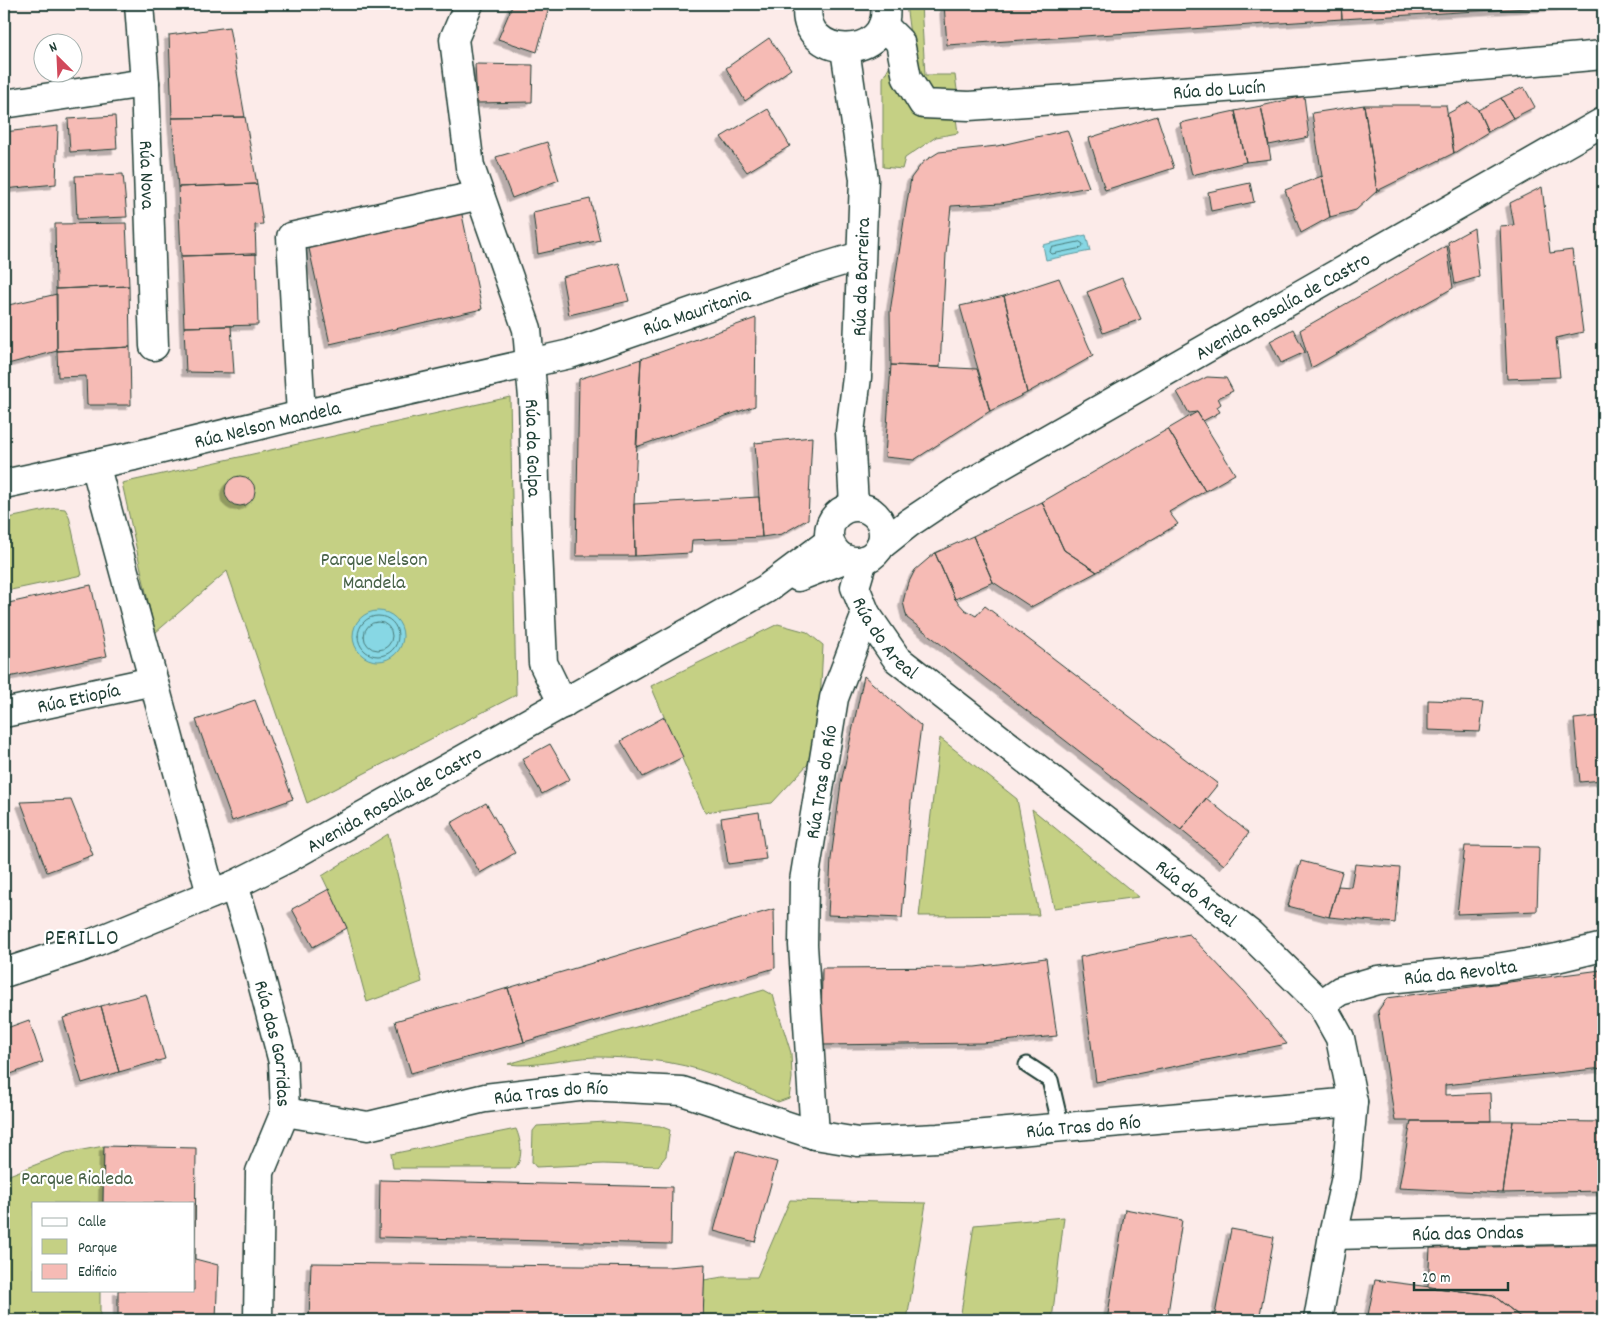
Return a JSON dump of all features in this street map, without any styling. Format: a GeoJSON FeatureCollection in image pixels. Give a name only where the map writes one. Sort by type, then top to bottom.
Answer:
{"type":"FeatureCollection","features":[{"type":"Feature","properties":{"kind":"street","name":"Rúa Nova"},"geometry":{"type":"LineString","coordinates":[[139,4],[145,83],[154,346]]}},
{"type":"Feature","properties":{"kind":"street","name":"Rúa da Golpa"},"geometry":{"type":"LineString","coordinates":[[469,4],[454,39],[470,168],[527,329],[531,364],[543,663],[563,704]]}},
{"type":"Feature","properties":{"kind":"street"},"geometry":{"type":"LineString","coordinates":[[808,4],[808,20],[813,31],[832,46],[845,49],[856,47],[876,35],[884,14]]}},
{"type":"Feature","properties":{"kind":"street","name":"Rúa do Lucín"},"geometry":{"type":"LineString","coordinates":[[884,14],[900,42],[907,78],[923,104],[969,106],[1267,85],[1603,55]]}},
{"type":"Feature","properties":{"kind":"street","name":"Rúa da Barreira"},"geometry":{"type":"LineString","coordinates":[[845,49],[864,178],[856,377],[850,432],[854,506]]}},
{"type":"Feature","properties":{"kind":"street"},"geometry":{"type":"LineString","coordinates":[[4,104],[145,83]]}},
{"type":"Feature","properties":{"kind":"street","name":"Avenida Rosalía de Castro"},"geometry":{"type":"LineString","coordinates":[[4,973],[83,947],[222,890],[286,859],[766,589],[854,552],[909,522],[960,489],[1603,122]]}},
{"type":"Feature","properties":{"kind":"street"},"geometry":{"type":"LineString","coordinates":[[301,415],[291,237],[480,194]]}},
{"type":"Feature","properties":{"kind":"street","name":"Rúa Mauritania"},"geometry":{"type":"LineString","coordinates":[[531,364],[570,354],[860,256]]}},
{"type":"Feature","properties":{"kind":"street","name":"Rúa Nelson Mandela"},"geometry":{"type":"LineString","coordinates":[[4,484],[531,364]]}},
{"type":"Feature","properties":{"kind":"street"},"geometry":{"type":"LineString","coordinates":[[96,464],[153,681],[222,890]]}},
{"type":"Feature","properties":{"kind":"street","name":"Avenida Rosalía de Castro"},"geometry":{"type":"LineString","coordinates":[[879,519],[908,512],[960,489]]}},
{"type":"Feature","properties":{"kind":"street"},"geometry":{"type":"LineString","coordinates":[[854,506],[871,511],[879,519],[883,538],[854,552],[828,533],[831,522],[836,514],[844,508],[854,506]]}},
{"type":"Feature","properties":{"kind":"street","name":"Rúa do Areal"},"geometry":{"type":"LineString","coordinates":[[854,552],[855,587],[866,614],[897,659],[1250,934],[1321,1004],[1340,1038],[1353,1102],[1346,1178],[1333,1235],[1318,1320]]}},
{"type":"Feature","properties":{"kind":"street","name":"Rúa Tras do Río"},"geometry":{"type":"LineString","coordinates":[[815,1135],[803,945],[804,881],[834,698],[866,614]]}},
{"type":"Feature","properties":{"kind":"street","name":"Rúa Etiopía"},"geometry":{"type":"LineString","coordinates":[[4,713],[153,681]]}},
{"type":"Feature","properties":{"kind":"street","name":"Rúa das Garridas"},"geometry":{"type":"LineString","coordinates":[[222,890],[250,937],[283,1062],[285,1112],[260,1172],[258,1320]]}},
{"type":"Feature","properties":{"kind":"street","name":"Rúa da Revolta"},"geometry":{"type":"LineString","coordinates":[[1321,1004],[1340,991],[1378,980],[1496,968],[1557,958],[1603,947]]}},
{"type":"Feature","properties":{"kind":"street","name":"Rúa Tras do Río"},"geometry":{"type":"LineString","coordinates":[[285,1112],[368,1126],[484,1098],[587,1086],[682,1091],[815,1135],[858,1142],[938,1138],[1353,1102]]}},
{"type":"Feature","properties":{"kind":"street","name":"Rúa das Ondas"},"geometry":{"type":"LineString","coordinates":[[1333,1235],[1603,1229]]}},
{"type":"Feature","properties":{"kind":"lane"},"geometry":{"type":"LineString","coordinates":[[1027,1065],[1050,1080],[1061,1127]]}},
{"type":"Feature","properties":{"kind":"green space"},"geometry":{"type":"Polygon","coordinates":[[[906,4],[921,4],[925,75],[955,75],[958,97],[935,96],[914,66],[906,4]]]}},
{"type":"Feature","properties":{"kind":"green space"},"geometry":{"type":"Polygon","coordinates":[[[891,63],[956,118],[958,133],[936,137],[905,158],[902,169],[883,167],[883,78],[891,63]]]}},
{"type":"Feature","properties":{"kind":"green space","name":"Parque Nelson Mandela"},"geometry":{"type":"Polygon","coordinates":[[[510,397],[516,695],[307,803],[227,571],[155,633],[122,483],[510,397]]]}},
{"type":"Feature","properties":{"kind":"green space"},"geometry":{"type":"Polygon","coordinates":[[[56,508],[65,509],[69,516],[82,575],[11,590],[4,584],[4,519],[56,508]]]}},
{"type":"Feature","properties":{"kind":"green space"},"geometry":{"type":"Polygon","coordinates":[[[778,624],[807,632],[823,645],[820,704],[808,764],[772,803],[705,812],[651,686],[778,624]]]}},
{"type":"Feature","properties":{"kind":"green space"},"geometry":{"type":"Polygon","coordinates":[[[940,738],[1017,799],[1039,915],[919,916],[940,738]]]}},
{"type":"Feature","properties":{"kind":"green space"},"geometry":{"type":"Polygon","coordinates":[[[1032,809],[1139,897],[1054,908],[1032,809]]]}},
{"type":"Feature","properties":{"kind":"green space"},"geometry":{"type":"Polygon","coordinates":[[[388,834],[422,982],[367,1002],[347,928],[322,876],[388,834]]]}},
{"type":"Feature","properties":{"kind":"green space"},"geometry":{"type":"Polygon","coordinates":[[[764,990],[773,995],[791,1053],[792,1078],[789,1098],[778,1102],[712,1074],[662,1062],[595,1057],[529,1065],[508,1064],[764,990]]]}},
{"type":"Feature","properties":{"kind":"green space"},"geometry":{"type":"Polygon","coordinates":[[[606,1122],[660,1126],[670,1130],[666,1156],[658,1166],[603,1164],[536,1167],[532,1162],[533,1131],[537,1126],[606,1122]]]}},
{"type":"Feature","properties":{"kind":"green space"},"geometry":{"type":"Polygon","coordinates":[[[516,1129],[521,1154],[515,1168],[393,1168],[391,1154],[516,1129]]]}},
{"type":"Feature","properties":{"kind":"green space","name":"Parque Rialeda"},"geometry":{"type":"Polygon","coordinates":[[[104,1146],[103,1202],[32,1202],[32,1292],[100,1292],[100,1320],[4,1320],[4,1177],[66,1153],[104,1146]]]}},
{"type":"Feature","properties":{"kind":"green space"},"geometry":{"type":"Polygon","coordinates":[[[790,1200],[926,1203],[907,1320],[703,1320],[704,1280],[723,1277],[757,1277],[790,1200]]]}},
{"type":"Feature","properties":{"kind":"green space"},"geometry":{"type":"Polygon","coordinates":[[[1064,1217],[1052,1320],[960,1320],[974,1225],[1064,1217]]]}},
{"type":"Feature","properties":{"kind":"water"},"geometry":{"type":"Polygon","coordinates":[[[1086,235],[1090,251],[1046,260],[1043,245],[1086,235]]]}},
{"type":"Feature","properties":{"kind":"water"},"geometry":{"type":"Polygon","coordinates":[[[373,611],[383,611],[396,618],[403,631],[403,641],[396,654],[383,661],[373,661],[364,657],[357,650],[353,641],[353,631],[357,622],[364,615],[373,611]]]}},
{"type":"Feature","properties":{"kind":"building"},"geometry":{"type":"Polygon","coordinates":[[[513,4],[550,4],[537,52],[498,39],[513,4]]]}},
{"type":"Feature","properties":{"kind":"building"},"geometry":{"type":"Polygon","coordinates":[[[944,4],[1341,4],[1342,19],[947,45],[944,4]]]}},
{"type":"Feature","properties":{"kind":"building"},"geometry":{"type":"Polygon","coordinates":[[[1341,4],[1578,4],[1578,5],[1342,19],[1341,4]]]}},
{"type":"Feature","properties":{"kind":"building"},"geometry":{"type":"Polygon","coordinates":[[[229,27],[245,117],[172,118],[169,35],[229,27]]]}},
{"type":"Feature","properties":{"kind":"building"},"geometry":{"type":"Polygon","coordinates":[[[769,38],[791,69],[745,101],[726,68],[769,38]]]}},
{"type":"Feature","properties":{"kind":"building"},"geometry":{"type":"Polygon","coordinates":[[[475,64],[533,65],[532,102],[477,103],[475,64]]]}},
{"type":"Feature","properties":{"kind":"building"},"geometry":{"type":"Polygon","coordinates":[[[1524,87],[1535,107],[1513,118],[1501,98],[1524,87]]]}},
{"type":"Feature","properties":{"kind":"building"},"geometry":{"type":"Polygon","coordinates":[[[1304,96],[1309,137],[1269,145],[1261,106],[1304,96]]]}},
{"type":"Feature","properties":{"kind":"building"},"geometry":{"type":"Polygon","coordinates":[[[1501,98],[1513,118],[1488,132],[1478,110],[1501,98]]]}},
{"type":"Feature","properties":{"kind":"building"},"geometry":{"type":"Polygon","coordinates":[[[1469,102],[1478,110],[1488,132],[1454,153],[1447,114],[1469,102]]]}},
{"type":"Feature","properties":{"kind":"building"},"geometry":{"type":"Polygon","coordinates":[[[1364,105],[1377,191],[1356,210],[1330,217],[1312,113],[1364,105]]]}},
{"type":"Feature","properties":{"kind":"building"},"geometry":{"type":"Polygon","coordinates":[[[1364,105],[1446,105],[1454,153],[1377,191],[1364,105]]]}},
{"type":"Feature","properties":{"kind":"building"},"geometry":{"type":"Polygon","coordinates":[[[1261,106],[1271,159],[1246,162],[1235,111],[1261,106]]]}},
{"type":"Feature","properties":{"kind":"building"},"geometry":{"type":"Polygon","coordinates":[[[768,109],[790,146],[747,172],[721,137],[768,109]]]}},
{"type":"Feature","properties":{"kind":"building"},"geometry":{"type":"Polygon","coordinates":[[[1235,111],[1246,162],[1192,175],[1180,123],[1235,111]]]}},
{"type":"Feature","properties":{"kind":"building"},"geometry":{"type":"Polygon","coordinates":[[[115,116],[117,149],[70,152],[68,119],[115,116]]]}},
{"type":"Feature","properties":{"kind":"building"},"geometry":{"type":"Polygon","coordinates":[[[1157,116],[1174,168],[1105,190],[1089,138],[1157,116]]]}},
{"type":"Feature","properties":{"kind":"building"},"geometry":{"type":"Polygon","coordinates":[[[245,117],[257,184],[178,187],[172,118],[245,117]]]}},
{"type":"Feature","properties":{"kind":"building"},"geometry":{"type":"Polygon","coordinates":[[[58,126],[56,184],[4,189],[4,132],[58,126]]]}},
{"type":"Feature","properties":{"kind":"building"},"geometry":{"type":"Polygon","coordinates":[[[1067,130],[1089,187],[1001,203],[951,206],[946,254],[940,367],[891,365],[890,312],[911,178],[923,162],[939,152],[997,146],[1067,130]]]}},
{"type":"Feature","properties":{"kind":"building"},"geometry":{"type":"Polygon","coordinates":[[[547,142],[559,180],[512,198],[496,157],[547,142]]]}},
{"type":"Feature","properties":{"kind":"building"},"geometry":{"type":"Polygon","coordinates":[[[123,174],[127,217],[77,219],[75,176],[123,174]]]}},
{"type":"Feature","properties":{"kind":"building"},"geometry":{"type":"Polygon","coordinates":[[[1322,176],[1330,217],[1301,233],[1285,190],[1322,176]]]}},
{"type":"Feature","properties":{"kind":"building"},"geometry":{"type":"Polygon","coordinates":[[[1250,183],[1254,202],[1211,211],[1208,192],[1250,183]]]}},
{"type":"Feature","properties":{"kind":"building"},"geometry":{"type":"Polygon","coordinates":[[[257,184],[263,224],[255,225],[256,254],[181,256],[178,187],[257,184]]]}},
{"type":"Feature","properties":{"kind":"building"},"geometry":{"type":"Polygon","coordinates":[[[1542,187],[1550,253],[1572,250],[1583,332],[1556,338],[1560,377],[1507,379],[1500,226],[1514,225],[1510,203],[1542,187]]]}},
{"type":"Feature","properties":{"kind":"building"},"geometry":{"type":"Polygon","coordinates":[[[590,199],[600,240],[538,254],[533,212],[590,199]]]}},
{"type":"Feature","properties":{"kind":"building"},"geometry":{"type":"Polygon","coordinates":[[[461,210],[482,309],[330,344],[308,244],[461,210]]]}},
{"type":"Feature","properties":{"kind":"building"},"geometry":{"type":"Polygon","coordinates":[[[126,223],[129,286],[56,289],[55,224],[126,223]]]}},
{"type":"Feature","properties":{"kind":"building"},"geometry":{"type":"Polygon","coordinates":[[[1474,228],[1479,277],[1455,284],[1448,242],[1474,228]]]}},
{"type":"Feature","properties":{"kind":"building"},"geometry":{"type":"Polygon","coordinates":[[[1447,246],[1453,288],[1311,368],[1300,330],[1447,246]]]}},
{"type":"Feature","properties":{"kind":"building"},"geometry":{"type":"Polygon","coordinates":[[[256,254],[258,325],[184,327],[181,256],[256,254]]]}},
{"type":"Feature","properties":{"kind":"building"},"geometry":{"type":"Polygon","coordinates":[[[619,263],[629,301],[569,315],[562,277],[619,263]]]}},
{"type":"Feature","properties":{"kind":"building"},"geometry":{"type":"Polygon","coordinates":[[[1059,278],[1093,356],[1027,393],[1004,296],[1059,278]]]}},
{"type":"Feature","properties":{"kind":"building"},"geometry":{"type":"Polygon","coordinates":[[[1122,278],[1141,319],[1103,333],[1087,292],[1122,278]]]}},
{"type":"Feature","properties":{"kind":"building"},"geometry":{"type":"Polygon","coordinates":[[[129,286],[130,347],[57,351],[56,289],[129,286]]]}},
{"type":"Feature","properties":{"kind":"building"},"geometry":{"type":"Polygon","coordinates":[[[57,294],[57,351],[4,365],[4,306],[57,294]]]}},
{"type":"Feature","properties":{"kind":"building"},"geometry":{"type":"Polygon","coordinates":[[[1004,296],[1027,393],[990,411],[960,306],[1004,296]]]}},
{"type":"Feature","properties":{"kind":"building"},"geometry":{"type":"Polygon","coordinates":[[[756,318],[755,406],[636,447],[641,359],[756,318]]]}},
{"type":"Feature","properties":{"kind":"building"},"geometry":{"type":"Polygon","coordinates":[[[231,326],[234,373],[186,372],[184,327],[231,326]]]}},
{"type":"Feature","properties":{"kind":"building"},"geometry":{"type":"Polygon","coordinates":[[[1293,329],[1305,352],[1281,363],[1270,341],[1293,329]]]}},
{"type":"Feature","properties":{"kind":"building"},"geometry":{"type":"Polygon","coordinates":[[[130,347],[131,405],[87,405],[86,376],[58,377],[57,351],[130,347]]]}},
{"type":"Feature","properties":{"kind":"building"},"geometry":{"type":"Polygon","coordinates":[[[641,359],[634,504],[635,556],[576,556],[579,379],[641,359]]]}},
{"type":"Feature","properties":{"kind":"building"},"geometry":{"type":"Polygon","coordinates":[[[891,365],[977,369],[990,411],[914,460],[885,457],[891,365]]]}},
{"type":"Feature","properties":{"kind":"building"},"geometry":{"type":"Polygon","coordinates":[[[1207,377],[1226,378],[1233,391],[1218,398],[1221,404],[1217,407],[1220,412],[1203,421],[1197,412],[1189,413],[1177,392],[1207,377]]]}},
{"type":"Feature","properties":{"kind":"building"},"geometry":{"type":"Polygon","coordinates":[[[1197,412],[1235,474],[1205,491],[1168,429],[1197,412]]]}},
{"type":"Feature","properties":{"kind":"building"},"geometry":{"type":"Polygon","coordinates":[[[1168,429],[1205,491],[1169,512],[1178,524],[1097,572],[1064,550],[1042,502],[1168,429]]]}},
{"type":"Feature","properties":{"kind":"building"},"geometry":{"type":"Polygon","coordinates":[[[812,437],[808,519],[782,534],[762,537],[755,443],[812,437]]]}},
{"type":"Feature","properties":{"kind":"building"},"geometry":{"type":"Polygon","coordinates":[[[240,476],[251,480],[255,491],[251,502],[240,506],[229,502],[225,491],[229,480],[240,476]]]}},
{"type":"Feature","properties":{"kind":"building"},"geometry":{"type":"Polygon","coordinates":[[[759,497],[762,537],[692,540],[691,553],[635,556],[634,504],[759,497]]]}},
{"type":"Feature","properties":{"kind":"building"},"geometry":{"type":"Polygon","coordinates":[[[1042,502],[1064,550],[1097,572],[1031,607],[993,582],[973,536],[1042,502]]]}},
{"type":"Feature","properties":{"kind":"building"},"geometry":{"type":"Polygon","coordinates":[[[973,536],[993,582],[955,599],[935,553],[973,536]]]}},
{"type":"Feature","properties":{"kind":"building"},"geometry":{"type":"Polygon","coordinates":[[[935,553],[955,599],[965,610],[976,616],[985,606],[1218,784],[1181,830],[907,618],[903,602],[907,586],[915,570],[935,553]]]}},
{"type":"Feature","properties":{"kind":"building"},"geometry":{"type":"Polygon","coordinates":[[[91,585],[107,656],[4,678],[4,604],[91,585]]]}},
{"type":"Feature","properties":{"kind":"building"},"geometry":{"type":"Polygon","coordinates":[[[864,676],[921,726],[911,802],[902,918],[828,915],[831,859],[841,783],[864,676]]]}},
{"type":"Feature","properties":{"kind":"building"},"geometry":{"type":"Polygon","coordinates":[[[255,700],[293,799],[232,821],[196,720],[255,700]]]}},
{"type":"Feature","properties":{"kind":"building"},"geometry":{"type":"Polygon","coordinates":[[[1428,700],[1484,702],[1480,732],[1428,730],[1428,700]]]}},
{"type":"Feature","properties":{"kind":"building"},"geometry":{"type":"Polygon","coordinates":[[[1603,716],[1603,780],[1580,782],[1574,719],[1603,716]]]}},
{"type":"Feature","properties":{"kind":"building"},"geometry":{"type":"Polygon","coordinates":[[[664,717],[683,757],[643,777],[621,741],[664,717]]]}},
{"type":"Feature","properties":{"kind":"building"},"geometry":{"type":"Polygon","coordinates":[[[550,744],[570,779],[542,794],[522,759],[550,744]]]}},
{"type":"Feature","properties":{"kind":"building"},"geometry":{"type":"Polygon","coordinates":[[[1206,798],[1249,833],[1224,865],[1181,830],[1206,798]]]}},
{"type":"Feature","properties":{"kind":"building"},"geometry":{"type":"Polygon","coordinates":[[[71,800],[93,855],[47,872],[21,802],[71,800]]]}},
{"type":"Feature","properties":{"kind":"building"},"geometry":{"type":"Polygon","coordinates":[[[486,803],[515,853],[480,873],[451,823],[486,803]]]}},
{"type":"Feature","properties":{"kind":"building"},"geometry":{"type":"Polygon","coordinates":[[[759,812],[766,859],[728,864],[721,818],[759,812]]]}},
{"type":"Feature","properties":{"kind":"building"},"geometry":{"type":"Polygon","coordinates":[[[1465,846],[1539,847],[1537,911],[1457,914],[1465,846]]]}},
{"type":"Feature","properties":{"kind":"building"},"geometry":{"type":"Polygon","coordinates":[[[1301,861],[1342,872],[1329,917],[1288,906],[1301,861]]]}},
{"type":"Feature","properties":{"kind":"building"},"geometry":{"type":"Polygon","coordinates":[[[1355,864],[1400,868],[1395,923],[1329,917],[1338,886],[1351,887],[1355,864]]]}},
{"type":"Feature","properties":{"kind":"building"},"geometry":{"type":"Polygon","coordinates":[[[329,889],[347,928],[313,947],[292,909],[329,889]]]}},
{"type":"Feature","properties":{"kind":"building"},"geometry":{"type":"Polygon","coordinates":[[[774,909],[775,968],[524,1042],[508,988],[774,909]]]}},
{"type":"Feature","properties":{"kind":"building"},"geometry":{"type":"Polygon","coordinates":[[[1189,934],[1243,991],[1287,1044],[1096,1082],[1080,957],[1189,934]]]}},
{"type":"Feature","properties":{"kind":"building"},"geometry":{"type":"Polygon","coordinates":[[[1046,958],[1057,1036],[982,1043],[821,1045],[822,968],[975,967],[1046,958]]]}},
{"type":"Feature","properties":{"kind":"building"},"geometry":{"type":"Polygon","coordinates":[[[1601,970],[1603,985],[1603,1035],[1598,1036],[1603,1068],[1445,1085],[1445,1095],[1490,1093],[1491,1121],[1395,1121],[1378,1011],[1387,998],[1601,970]]]}},
{"type":"Feature","properties":{"kind":"building"},"geometry":{"type":"Polygon","coordinates":[[[508,988],[524,1042],[411,1073],[395,1021],[508,988]]]}},
{"type":"Feature","properties":{"kind":"building"},"geometry":{"type":"Polygon","coordinates":[[[146,994],[165,1059],[119,1072],[101,1006],[146,994]]]}},
{"type":"Feature","properties":{"kind":"building"},"geometry":{"type":"Polygon","coordinates":[[[101,1006],[119,1072],[82,1083],[63,1018],[101,1006]]]}},
{"type":"Feature","properties":{"kind":"building"},"geometry":{"type":"Polygon","coordinates":[[[29,1020],[43,1062],[8,1075],[4,1060],[4,1029],[29,1020]]]}},
{"type":"Feature","properties":{"kind":"building"},"geometry":{"type":"Polygon","coordinates":[[[1411,1121],[1513,1121],[1503,1193],[1399,1188],[1411,1121]]]}},
{"type":"Feature","properties":{"kind":"building"},"geometry":{"type":"Polygon","coordinates":[[[1513,1121],[1603,1122],[1603,1191],[1503,1193],[1513,1121]]]}},
{"type":"Feature","properties":{"kind":"building"},"geometry":{"type":"Polygon","coordinates":[[[104,1146],[196,1148],[195,1259],[195,1202],[103,1202],[104,1146]]]}},
{"type":"Feature","properties":{"kind":"building"},"geometry":{"type":"Polygon","coordinates":[[[736,1151],[777,1162],[755,1242],[714,1231],[736,1151]]]}},
{"type":"Feature","properties":{"kind":"building"},"geometry":{"type":"Polygon","coordinates":[[[380,1180],[672,1187],[671,1244],[379,1237],[380,1180]]]}},
{"type":"Feature","properties":{"kind":"building"},"geometry":{"type":"Polygon","coordinates":[[[1125,1209],[1182,1220],[1167,1320],[1107,1320],[1125,1209]]]}},
{"type":"Feature","properties":{"kind":"building"},"geometry":{"type":"Polygon","coordinates":[[[1231,1229],[1274,1237],[1259,1320],[1214,1320],[1231,1229]]]}},
{"type":"Feature","properties":{"kind":"building"},"geometry":{"type":"Polygon","coordinates":[[[1603,1245],[1603,1320],[1524,1320],[1493,1295],[1428,1287],[1430,1248],[1603,1245]]]}},
{"type":"Feature","properties":{"kind":"building"},"geometry":{"type":"Polygon","coordinates":[[[195,1259],[218,1265],[216,1320],[118,1320],[118,1292],[195,1292],[195,1259]]]}},
{"type":"Feature","properties":{"kind":"building"},"geometry":{"type":"Polygon","coordinates":[[[311,1263],[667,1267],[705,1264],[703,1320],[309,1320],[311,1263]]]}},
{"type":"Feature","properties":{"kind":"building"},"geometry":{"type":"Polygon","coordinates":[[[1375,1280],[1493,1295],[1524,1320],[1367,1320],[1375,1280]]]}},
{"type":"Feature","properties":{"kind":"district","name":"PERILLO"},"geometry":{"type":"Point","coordinates":[82,936]}}]}
